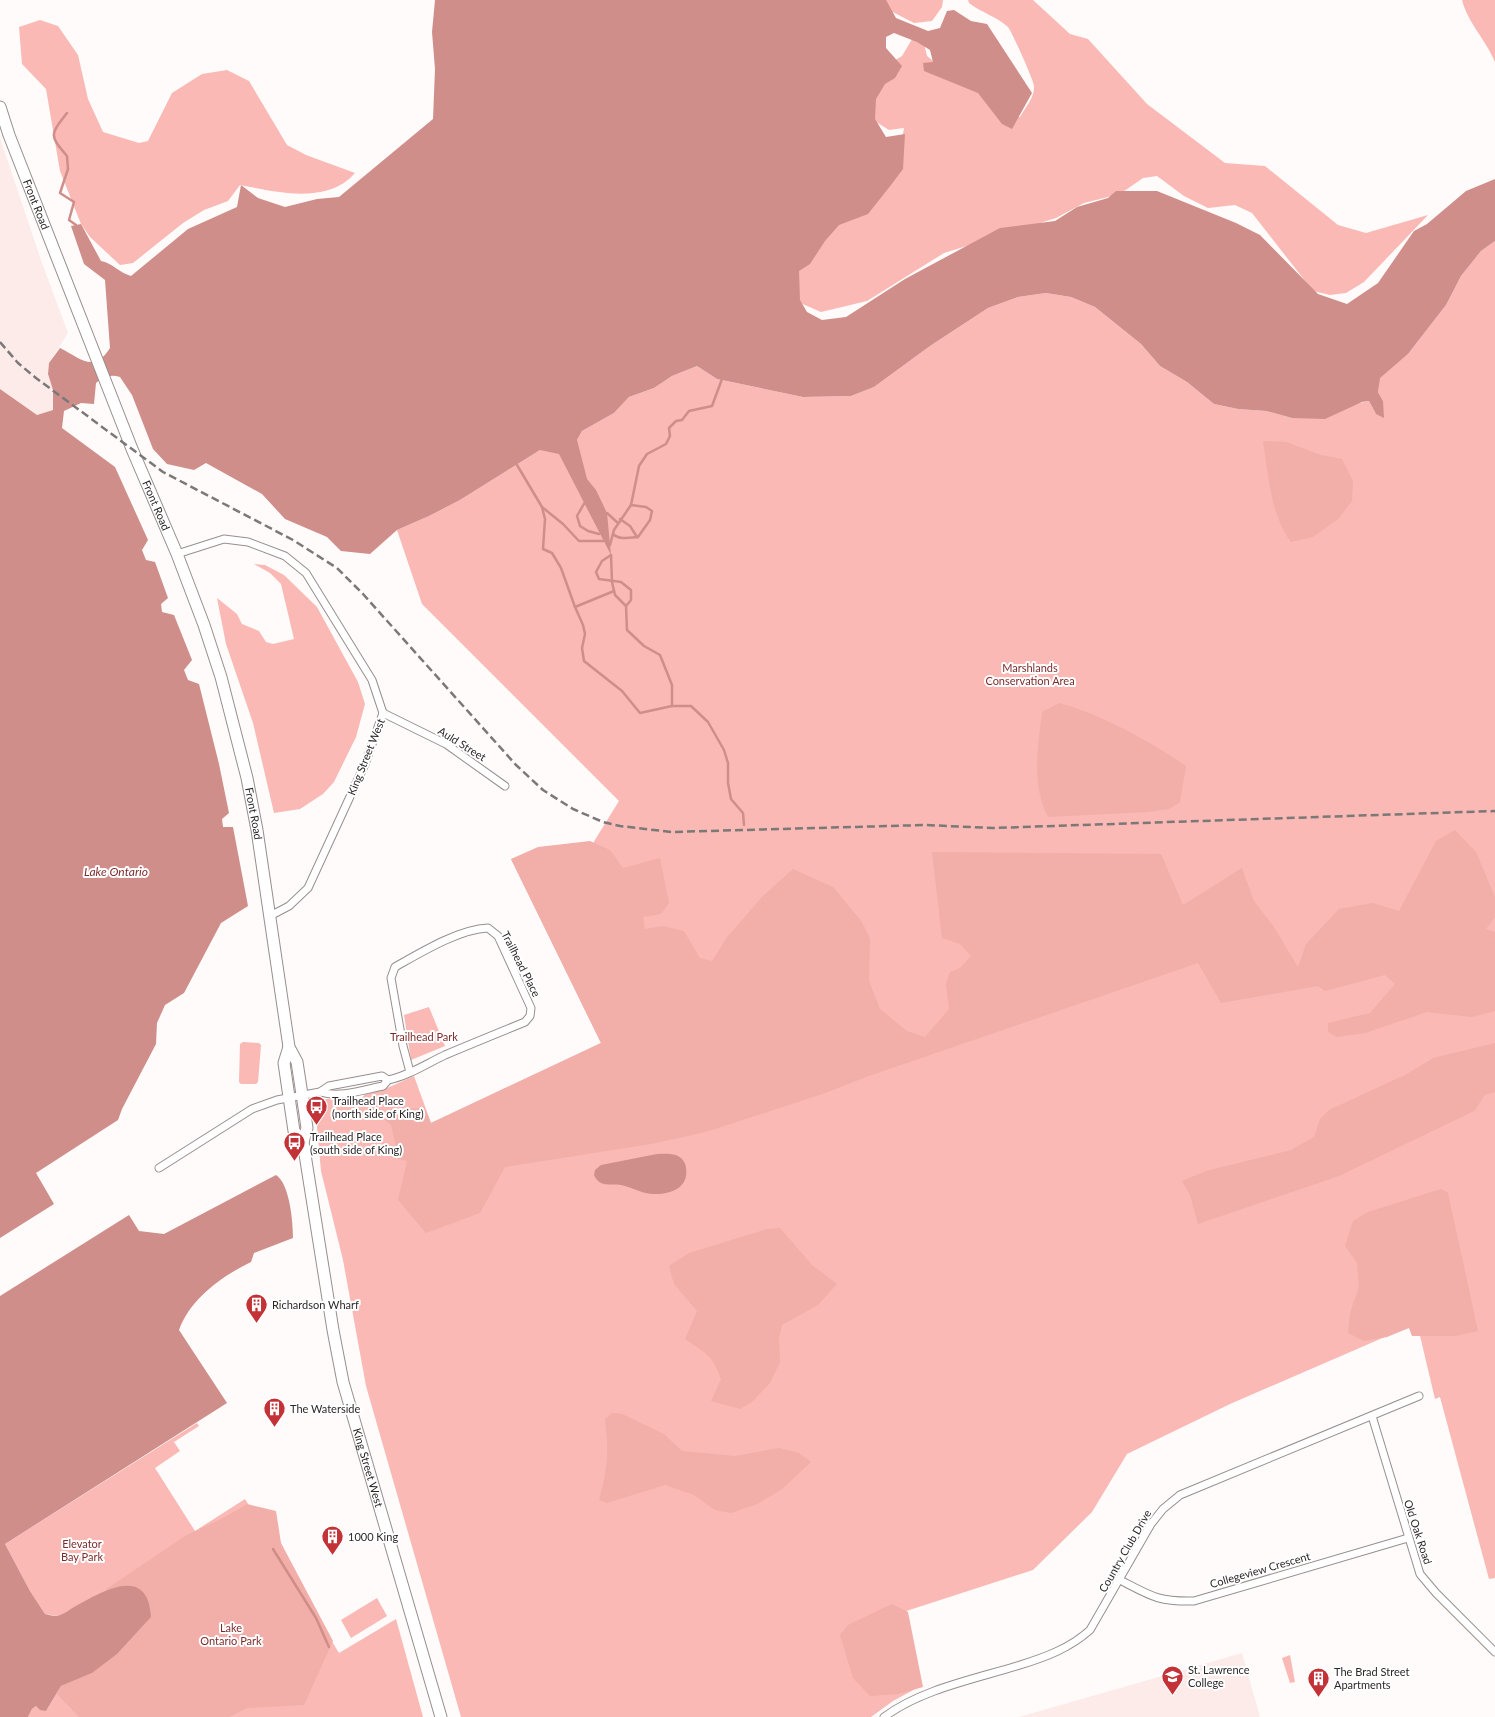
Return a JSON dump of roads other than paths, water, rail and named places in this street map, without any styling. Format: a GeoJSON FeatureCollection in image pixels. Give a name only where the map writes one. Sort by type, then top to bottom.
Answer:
{"type":"FeatureCollection","features":[{"type":"Feature","properties":{"kind":"main road","name":"Front Road"},"geometry":{"type":"LineString","coordinates":[[0,107],[12,142],[132,449],[204,625],[232,718],[251,800],[270,916]]}},
{"type":"Feature","properties":{"kind":"main road","name":"King Street West"},"geometry":{"type":"LineString","coordinates":[[270,916],[289,1047],[297,1062],[307,1128],[303,1142],[332,1327],[343,1382],[441,1717]]}},
{"type":"Feature","properties":{"kind":"main road","name":"King Street West"},"geometry":{"type":"LineString","coordinates":[[289,1047],[284,1063],[294,1131],[303,1142]]}},
{"type":"Feature","properties":{"kind":"street","name":"King Street West"},"geometry":{"type":"LineString","coordinates":[[176,554],[224,539],[248,542],[285,556],[306,573],[372,680],[383,714],[365,764],[308,888],[289,906],[270,916]]}},
{"type":"Feature","properties":{"kind":"street","name":"Auld Street"},"geometry":{"type":"LineString","coordinates":[[383,714],[446,744],[505,786]]}},
{"type":"Feature","properties":{"kind":"street","name":"Trailhead Place"},"geometry":{"type":"LineString","coordinates":[[159,1168],[252,1109],[277,1100],[320,1092],[329,1086],[382,1076],[388,1080],[410,1072],[525,1022],[530,1016],[531,1008],[498,936],[488,928],[477,928],[438,943],[395,967],[391,978],[403,1046],[410,1072]]}},
{"type":"Feature","properties":{"kind":"street","name":"Country Club Drive"},"geometry":{"type":"LineString","coordinates":[[884,1717],[915,1698],[1036,1660],[1062,1650],[1078,1641],[1090,1630],[1151,1524],[1163,1509],[1180,1495],[1419,1396]]}},
{"type":"Feature","properties":{"kind":"street","name":"Old Oak Road"},"geometry":{"type":"LineString","coordinates":[[1372,1416],[1420,1574],[1436,1594],[1493,1648]]}},
{"type":"Feature","properties":{"kind":"street","name":"Collegeview Crescent"},"geometry":{"type":"LineString","coordinates":[[1120,1580],[1157,1599],[1172,1602],[1194,1601],[1408,1538]]}},
{"type":"Feature","properties":{"kind":"water","name":"Lake Ontario"},"geometry":{"type":"Polygon","coordinates":[[[435,0],[886,0],[896,18],[928,31],[940,28],[947,11],[954,10],[971,21],[987,24],[1032,93],[1012,129],[1002,124],[978,93],[924,71],[923,63],[933,62],[930,50],[917,42],[894,33],[886,37],[886,48],[902,66],[895,78],[885,84],[876,99],[875,119],[886,137],[905,134],[903,169],[868,214],[839,225],[825,241],[810,264],[799,271],[800,300],[807,312],[822,320],[846,317],[905,279],[1000,228],[1055,221],[1077,207],[1108,198],[1116,191],[1157,191],[1236,223],[1260,235],[1318,294],[1347,304],[1378,283],[1414,231],[1427,224],[1466,191],[1495,179],[1495,241],[1481,251],[1461,276],[1446,305],[1408,354],[1380,378],[1378,392],[1383,401],[1384,418],[1376,414],[1369,401],[1362,402],[1325,419],[1292,418],[1266,411],[1238,409],[1214,404],[1187,382],[1160,366],[1141,344],[1095,307],[1071,297],[1046,293],[1018,297],[988,308],[930,346],[874,387],[851,396],[803,397],[717,379],[697,366],[672,376],[654,388],[629,397],[614,413],[582,431],[577,440],[587,479],[596,490],[607,513],[611,555],[559,454],[540,450],[460,500],[397,530],[370,554],[341,551],[327,537],[285,519],[262,494],[206,463],[194,470],[167,464],[153,449],[132,395],[120,377],[110,376],[96,383],[94,404],[81,403],[64,411],[62,428],[115,467],[148,540],[142,550],[146,560],[155,562],[168,598],[161,604],[162,612],[174,615],[192,660],[184,670],[188,680],[199,684],[219,764],[229,813],[222,819],[223,827],[233,827],[248,906],[221,923],[184,993],[165,1005],[157,1023],[156,1044],[122,1109],[118,1120],[36,1173],[54,1204],[0,1238],[0,389],[37,415],[53,410],[53,390],[48,374],[49,363],[60,348],[86,362],[92,362],[104,356],[110,348],[105,280],[84,264],[71,226],[81,224],[101,261],[131,276],[188,229],[237,207],[241,185],[258,198],[285,207],[317,199],[339,197],[433,119],[435,69],[432,32],[435,0]]]}},
{"type":"Feature","properties":{"kind":"water"},"geometry":{"type":"Polygon","coordinates":[[[657,1154],[670,1154],[678,1156],[685,1164],[685,1180],[682,1185],[668,1193],[652,1194],[621,1185],[609,1185],[596,1179],[594,1175],[595,1170],[601,1165],[657,1154]]]}},
{"type":"Feature","properties":{"kind":"water"},"geometry":{"type":"Polygon","coordinates":[[[276,1175],[281,1180],[288,1195],[293,1238],[254,1253],[251,1262],[218,1281],[191,1308],[179,1330],[227,1403],[5,1544],[30,1591],[45,1614],[57,1616],[64,1614],[74,1607],[109,1589],[122,1586],[132,1586],[142,1591],[148,1600],[151,1617],[117,1654],[92,1673],[61,1686],[46,1711],[40,1710],[36,1706],[32,1709],[28,1717],[0,1717],[0,1296],[129,1215],[139,1231],[164,1234],[276,1175]]]}},
{"type":"Feature","properties":{"kind":"waterway"},"geometry":{"type":"LineString","coordinates":[[67,113],[57,126],[54,135],[57,144],[67,156],[68,169],[60,193],[74,202],[69,220],[76,225]]}},
{"type":"Feature","properties":{"kind":"waterway"},"geometry":{"type":"LineString","coordinates":[[610,545],[614,530],[631,505],[639,466],[647,454],[666,444],[670,436],[669,428],[676,421],[682,420],[689,411],[712,406],[722,379]]}},
{"type":"Feature","properties":{"kind":"waterway"},"geometry":{"type":"LineString","coordinates":[[517,465],[542,507],[563,524],[579,541],[603,541]]}},
{"type":"Feature","properties":{"kind":"waterway"},"geometry":{"type":"LineString","coordinates":[[585,502],[577,516],[580,526],[588,531],[599,534]]}},
{"type":"Feature","properties":{"kind":"waterway"},"geometry":{"type":"LineString","coordinates":[[613,534],[621,538],[638,537],[650,520],[652,511],[646,507],[631,505]]}},
{"type":"Feature","properties":{"kind":"waterway"},"geometry":{"type":"LineString","coordinates":[[542,507],[545,519],[543,549],[552,553],[561,568],[583,625],[585,634],[582,648],[584,661],[622,691],[640,713],[672,706],[691,706],[708,722],[724,750],[728,763],[728,783],[731,799],[743,813],[744,825]]}},
{"type":"Feature","properties":{"kind":"waterway"},"geometry":{"type":"LineString","coordinates":[[607,513],[618,523]]}},
{"type":"Feature","properties":{"kind":"waterway"},"geometry":{"type":"LineString","coordinates":[[620,519],[630,526],[637,537]]}},
{"type":"Feature","properties":{"kind":"waterway"},"geometry":{"type":"LineString","coordinates":[[611,555],[612,582],[615,595],[626,606],[627,630],[644,646],[660,655],[672,685],[672,706]]}},
{"type":"Feature","properties":{"kind":"waterway"},"geometry":{"type":"LineString","coordinates":[[611,555],[602,561],[596,572],[599,579],[621,582],[631,590],[631,600],[626,606]]}},
{"type":"Feature","properties":{"kind":"waterway"},"geometry":{"type":"LineString","coordinates":[[575,607],[614,591]]}},
{"type":"Feature","properties":{"kind":"waterway"},"geometry":{"type":"LineString","coordinates":[[273,1549],[316,1618],[329,1647]]}},
{"type":"Feature","properties":{"kind":"railway"},"geometry":{"type":"LineString","coordinates":[[0,342],[18,363],[36,378],[163,472],[293,540],[337,568],[363,594],[516,765],[543,790],[573,809],[603,822],[620,826],[671,832],[925,825],[993,828],[1495,811]]}},
{"type":"Feature","properties":{"kind":"place","name":"Trailhead Place (north side of King)"},"geometry":{"type":"Point","coordinates":[317,1126]}},
{"type":"Feature","properties":{"kind":"place","name":"Trailhead Place (south side of King)"},"geometry":{"type":"Point","coordinates":[294,1162]}},
{"type":"Feature","properties":{"kind":"place","name":"Richardson Wharf"},"geometry":{"type":"Point","coordinates":[256,1324]}},
{"type":"Feature","properties":{"kind":"place","name":"The Waterside"},"geometry":{"type":"Point","coordinates":[275,1428]}},
{"type":"Feature","properties":{"kind":"place","name":"1000 King"},"geometry":{"type":"Point","coordinates":[332,1556]}},
{"type":"Feature","properties":{"kind":"place","name":"St. Lawrence College"},"geometry":{"type":"Point","coordinates":[1173,1696]}},
{"type":"Feature","properties":{"kind":"place","name":"The Brad Street Apartments"},"geometry":{"type":"Point","coordinates":[1319,1698]}},
{"type":"Feature","properties":{"kind":"park label","name":"Marshlands Conservation Area"},"geometry":{"type":"Point","coordinates":[1030,674]}},
{"type":"Feature","properties":{"kind":"park label","name":"Trailhead Park"},"geometry":{"type":"Point","coordinates":[424,1037]}},
{"type":"Feature","properties":{"kind":"park label","name":"Elevator Bay Park"},"geometry":{"type":"Point","coordinates":[82,1550]}},
{"type":"Feature","properties":{"kind":"park label","name":"Lake Ontario Park"},"geometry":{"type":"Point","coordinates":[231,1634]}}]}
